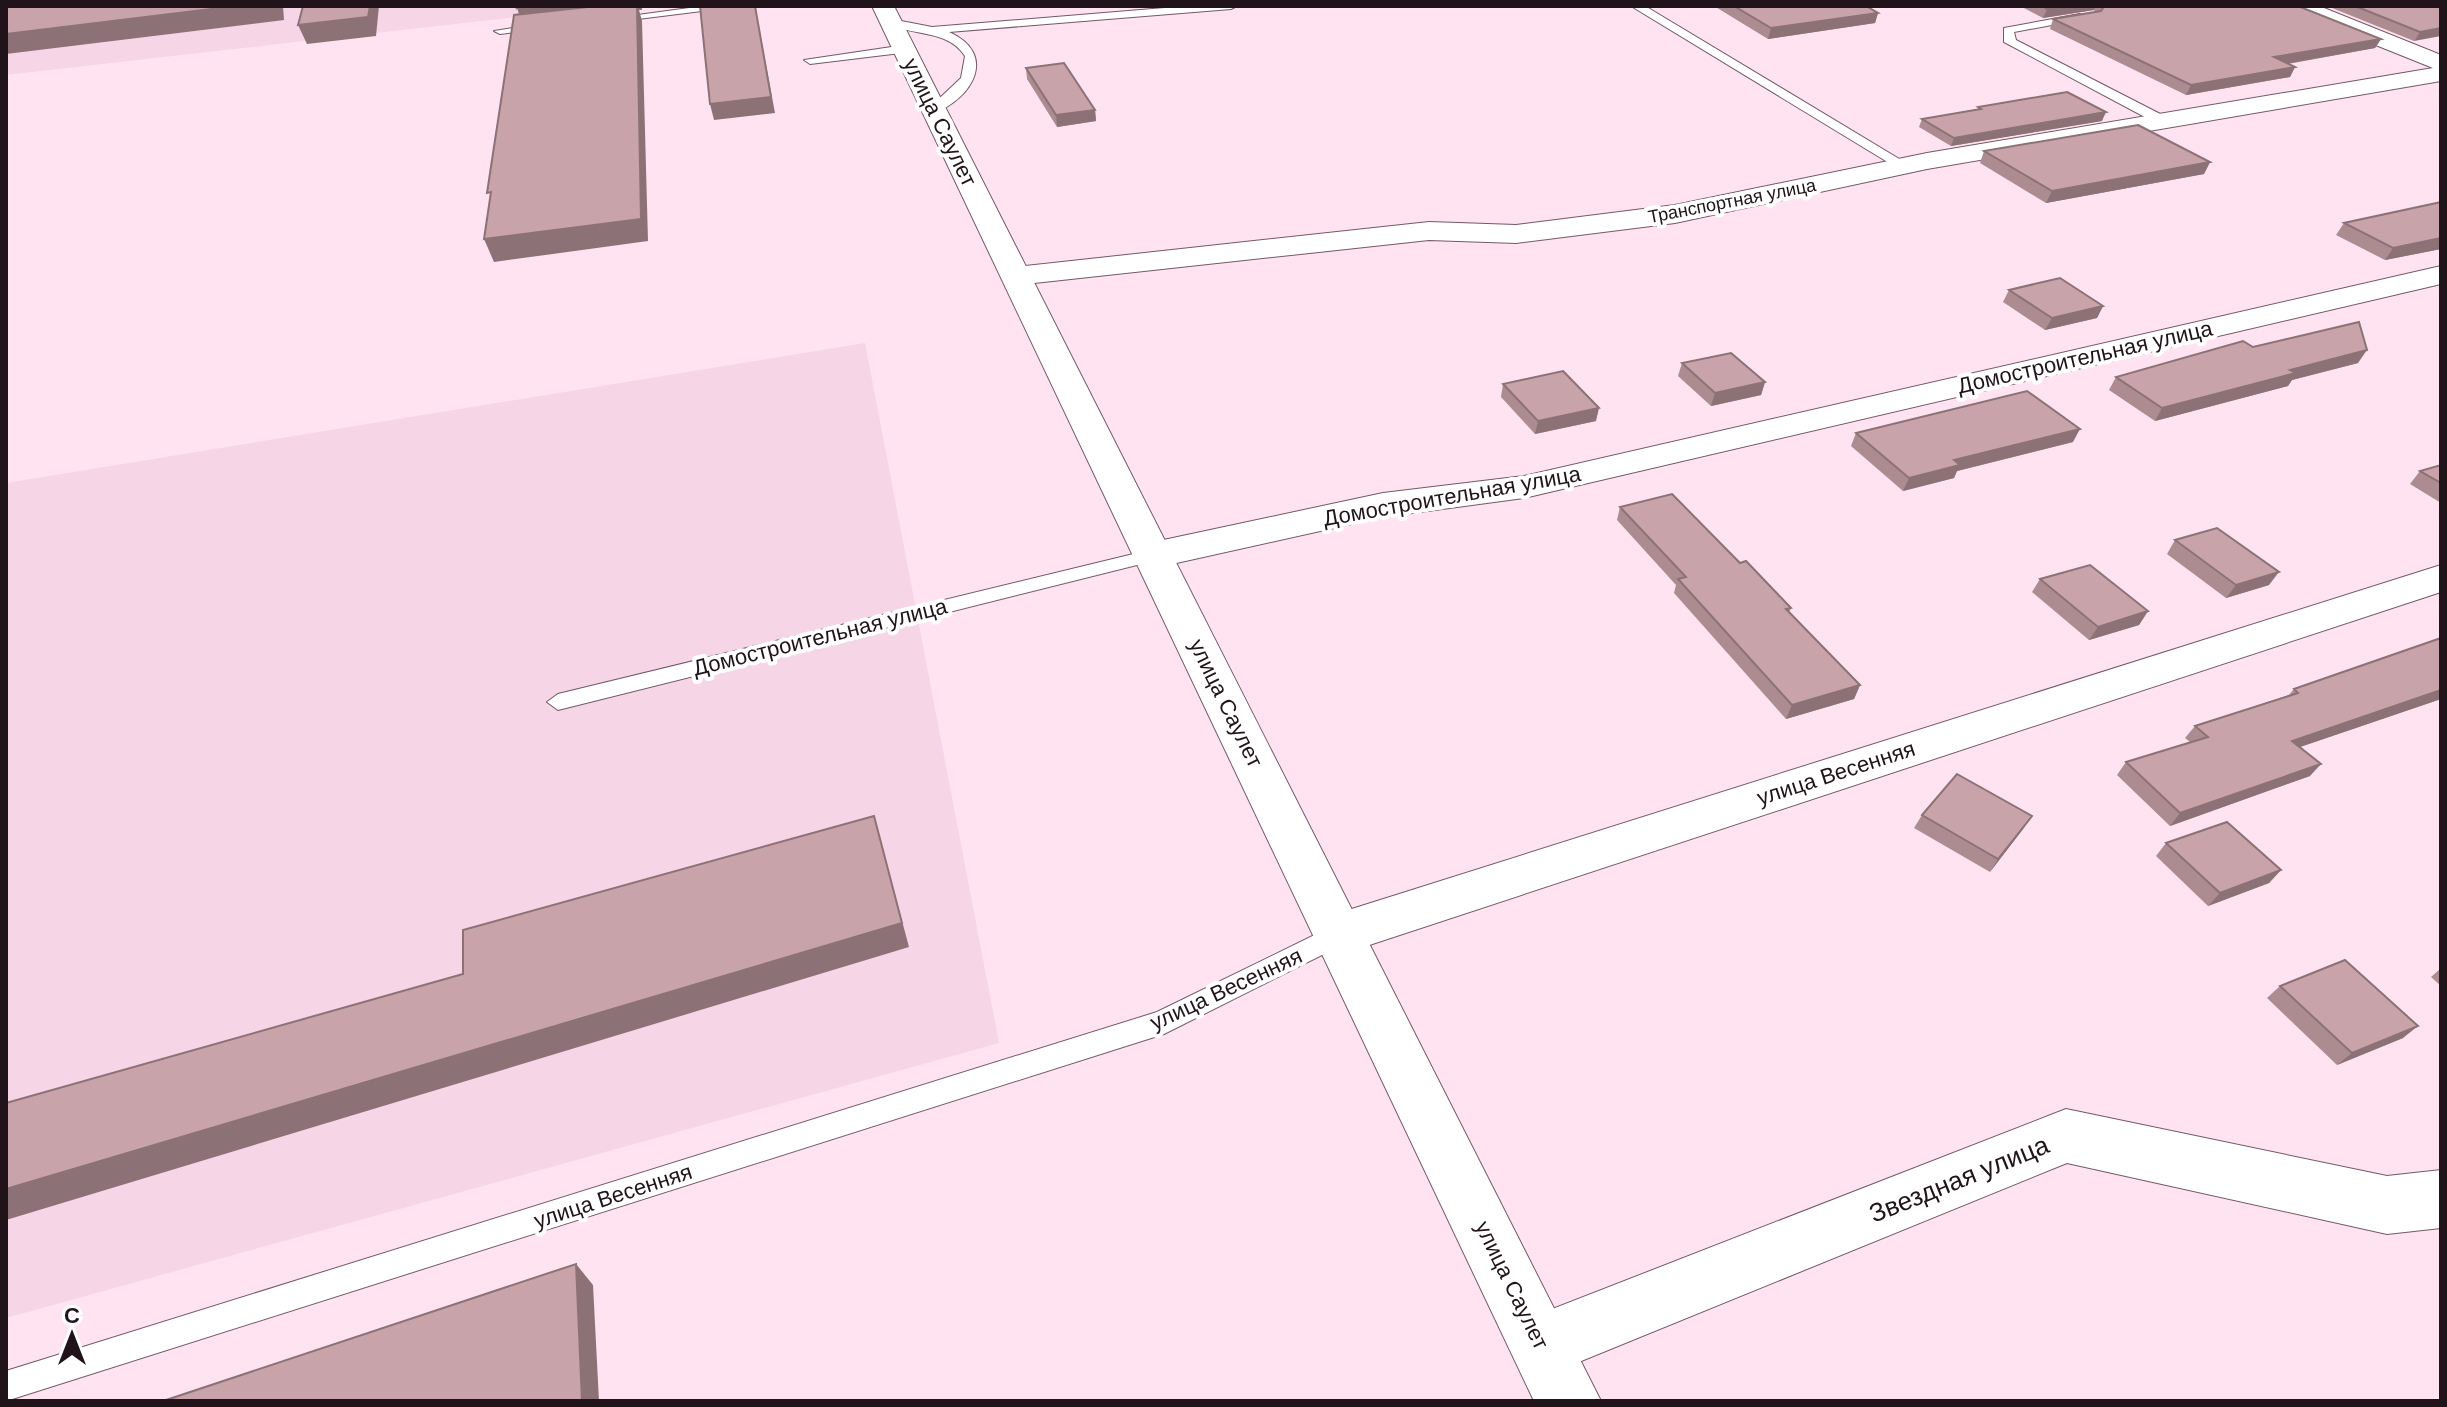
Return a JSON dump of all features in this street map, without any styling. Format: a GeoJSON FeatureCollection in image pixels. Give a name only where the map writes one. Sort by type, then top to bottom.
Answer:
{"type":"FeatureCollection","features":[{"type":"Feature","properties":{"kind":"street"},"geometry":{"type":"LineString","coordinates":[[2299,6],[2441,63]]}},
{"type":"Feature","properties":{"kind":"street","name":"улица Саулет"},"geometry":{"type":"LineString","coordinates":[[903,27],[934,109],[1568,1401]]}},
{"type":"Feature","properties":{"kind":"street","name":"Транспортная улица"},"geometry":{"type":"LineString","coordinates":[[1016,276],[1429,231],[1516,234],[1675,214],[1904,166],[2441,74]]}},
{"type":"Feature","properties":{"kind":"street","name":"Домостроительная улица"},"geometry":{"type":"LineString","coordinates":[[1154,555],[1383,505],[1524,487],[2441,275]]}},
{"type":"Feature","properties":{"kind":"street","name":"улица Весенняя"},"geometry":{"type":"LineString","coordinates":[[1339,934],[2441,578]]}},
{"type":"Feature","properties":{"kind":"street","name":"Звездная улица"},"geometry":{"type":"LineString","coordinates":[[1542,1345],[2066,1136],[2387,1205],[2441,1199]]}},
{"type":"Feature","properties":{"kind":"lane"},"geometry":{"type":"LineString","coordinates":[[595,21],[736,6]]}},
{"type":"Feature","properties":{"kind":"lane"},"geometry":{"type":"LineString","coordinates":[[810,60],[903,27],[1231,6]]}},
{"type":"Feature","properties":{"kind":"lane"},"geometry":{"type":"LineString","coordinates":[[1637,6],[1904,166]]}},
{"type":"Feature","properties":{"kind":"lane"},"geometry":{"type":"LineString","coordinates":[[2092,15],[2008,30],[2010,42],[2163,121]]}},
{"type":"Feature","properties":{"kind":"lane"},"geometry":{"type":"LineString","coordinates":[[500,31],[548,26]]}},
{"type":"Feature","properties":{"kind":"lane","name":"Домостроительная улица"},"geometry":{"type":"LineString","coordinates":[[558,702],[1154,555]]}},
{"type":"Feature","properties":{"kind":"lane","name":"улица Весенняя"},"geometry":{"type":"LineString","coordinates":[[6,1387],[1164,1022],[1339,934]]}},
{"type":"Feature","properties":{"kind":"shaded area"},"geometry":{"type":"Polygon","coordinates":[[[6,6],[613,6],[6,75],[6,6]]]}},
{"type":"Feature","properties":{"kind":"shaded area"},"geometry":{"type":"Polygon","coordinates":[[[865,343],[999,1043],[6,1318],[6,483],[865,343]]]}},
{"type":"Feature","properties":{"kind":"building"},"geometry":{"type":"Polygon","coordinates":[[[6,6],[236,6],[6,34],[6,6]]]}},
{"type":"Feature","properties":{"kind":"building"},"geometry":{"type":"Polygon","coordinates":[[[303,6],[370,6],[368,17],[298,25],[303,6]]]}},
{"type":"Feature","properties":{"kind":"building"},"geometry":{"type":"Polygon","coordinates":[[[597,6],[637,6],[641,219],[484,239],[491,192],[487,193],[514,15],[597,6]]]}},
{"type":"Feature","properties":{"kind":"building"},"geometry":{"type":"Polygon","coordinates":[[[700,6],[755,6],[771,97],[710,104],[700,6]]]}},
{"type":"Feature","properties":{"kind":"building"},"geometry":{"type":"Polygon","coordinates":[[[1734,6],[1866,6],[1878,13],[1771,28],[1734,6]]]}},
{"type":"Feature","properties":{"kind":"building"},"geometry":{"type":"Polygon","coordinates":[[[2102,6],[2298,6],[2381,39],[2274,57],[2295,67],[2191,85],[2053,19],[2101,11],[2102,6]]]}},
{"type":"Feature","properties":{"kind":"building"},"geometry":{"type":"Polygon","coordinates":[[[2355,6],[2441,6],[2441,28],[2420,32],[2355,6]]]}},
{"type":"Feature","properties":{"kind":"building"},"geometry":{"type":"Polygon","coordinates":[[[1064,63],[1095,110],[1056,115],[1026,68],[1064,63]]]}},
{"type":"Feature","properties":{"kind":"building"},"geometry":{"type":"Polygon","coordinates":[[[2067,92],[2106,112],[1954,138],[1922,119],[1981,109],[1978,107],[2067,92]]]}},
{"type":"Feature","properties":{"kind":"building"},"geometry":{"type":"Polygon","coordinates":[[[2138,125],[2210,162],[2052,191],[1984,151],[2138,125]]]}},
{"type":"Feature","properties":{"kind":"building"},"geometry":{"type":"Polygon","coordinates":[[[2441,202],[2441,238],[2393,248],[2344,223],[2441,202]]]}},
{"type":"Feature","properties":{"kind":"building"},"geometry":{"type":"Polygon","coordinates":[[[2060,278],[2103,306],[2052,318],[2009,290],[2060,278]]]}},
{"type":"Feature","properties":{"kind":"building"},"geometry":{"type":"Polygon","coordinates":[[[2359,322],[2367,350],[2290,370],[2296,373],[2162,408],[2116,377],[2243,341],[2253,347],[2359,322]]]}},
{"type":"Feature","properties":{"kind":"building"},"geometry":{"type":"Polygon","coordinates":[[[1731,353],[1765,382],[1715,393],[1682,363],[1731,353]]]}},
{"type":"Feature","properties":{"kind":"building"},"geometry":{"type":"Polygon","coordinates":[[[1563,371],[1599,408],[1538,421],[1503,384],[1563,371]]]}},
{"type":"Feature","properties":{"kind":"building"},"geometry":{"type":"Polygon","coordinates":[[[2027,391],[2080,429],[1954,460],[1960,465],[1909,478],[1856,433],[2027,391]]]}},
{"type":"Feature","properties":{"kind":"building"},"geometry":{"type":"Polygon","coordinates":[[[2441,465],[2441,483],[2420,471],[2441,465]]]}},
{"type":"Feature","properties":{"kind":"building"},"geometry":{"type":"Polygon","coordinates":[[[1672,494],[1740,563],[1746,561],[1791,608],[1786,609],[1860,685],[1792,705],[1678,579],[1686,577],[1620,507],[1672,494]]]}},
{"type":"Feature","properties":{"kind":"building"},"geometry":{"type":"Polygon","coordinates":[[[2217,528],[2279,572],[2236,585],[2175,540],[2217,528]]]}},
{"type":"Feature","properties":{"kind":"building"},"geometry":{"type":"Polygon","coordinates":[[[2090,565],[2148,611],[2098,627],[2040,579],[2090,565]]]}},
{"type":"Feature","properties":{"kind":"building"},"geometry":{"type":"Polygon","coordinates":[[[2441,638],[2441,690],[2292,741],[2321,764],[2180,813],[2126,762],[2208,737],[2195,726],[2298,693],[2294,689],[2441,638]]]}},
{"type":"Feature","properties":{"kind":"building"},"geometry":{"type":"Polygon","coordinates":[[[1957,774],[2032,816],[1998,859],[1922,815],[1957,774]]]}},
{"type":"Feature","properties":{"kind":"building"},"geometry":{"type":"Polygon","coordinates":[[[874,816],[902,923],[6,1189],[6,1103],[463,974],[463,930],[874,816]]]}},
{"type":"Feature","properties":{"kind":"building"},"geometry":{"type":"Polygon","coordinates":[[[2227,822],[2281,870],[2220,893],[2166,843],[2227,822]]]}},
{"type":"Feature","properties":{"kind":"building"},"geometry":{"type":"Polygon","coordinates":[[[2345,960],[2418,1026],[2352,1053],[2280,986],[2345,960]]]}},
{"type":"Feature","properties":{"kind":"building"},"geometry":{"type":"Polygon","coordinates":[[[576,1264],[582,1401],[163,1401],[576,1264]]]}}]}
